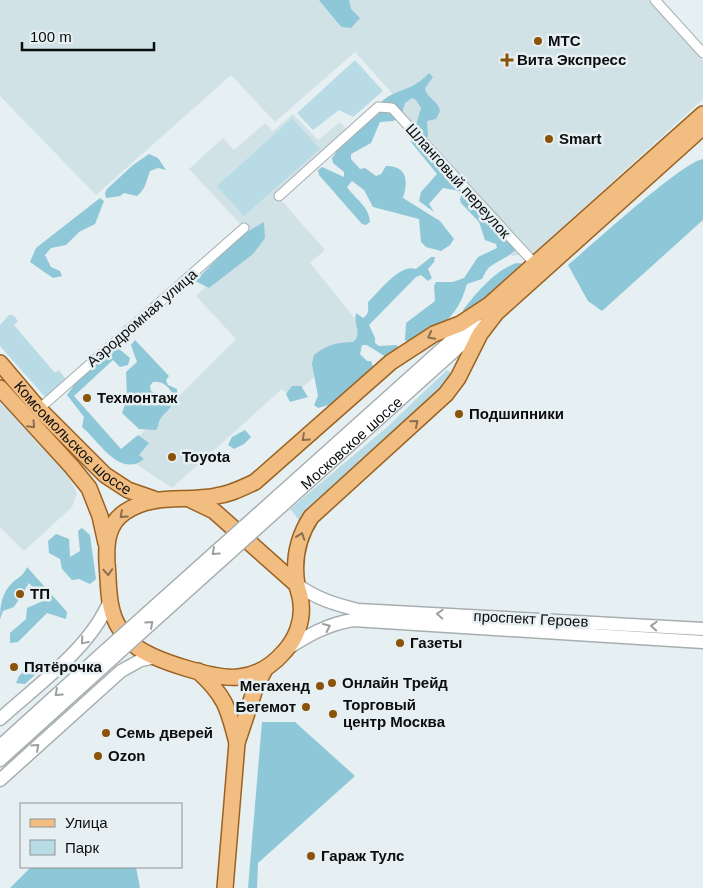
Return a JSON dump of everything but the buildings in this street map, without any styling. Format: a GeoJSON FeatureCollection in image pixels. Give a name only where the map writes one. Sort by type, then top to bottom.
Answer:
{"type":"FeatureCollection","features":[{"type":"Feature","properties":{"kind":"main road","name":"Московское шоссе"},"geometry":{"type":"LineString","coordinates":[[493,309],[535,264],[703,114]]}},
{"type":"Feature","properties":{"kind":"main road","name":"Московское шоссе"},"geometry":{"type":"LineString","coordinates":[[0,760],[111,653],[493,309],[703,127]]}},
{"type":"Feature","properties":{"kind":"main road"},"geometry":{"type":"LineString","coordinates":[[106,545],[112,527],[122,513],[137,504],[154,499],[215,496],[235,492],[255,482],[390,362],[434,334],[493,309]]}},
{"type":"Feature","properties":{"kind":"main road"},"geometry":{"type":"LineString","coordinates":[[225,888],[237,742],[256,686],[265,669],[285,651],[297,632],[301,616],[301,603],[296,584],[297,547],[301,532],[311,516],[446,394],[458,378],[493,309]]}},
{"type":"Feature","properties":{"kind":"main road","name":"Комсомольское шоссе"},"geometry":{"type":"LineString","coordinates":[[0,363],[39,409],[105,475],[128,490],[154,499]]}},
{"type":"Feature","properties":{"kind":"main road","name":"Комсомольское шоссе"},"geometry":{"type":"LineString","coordinates":[[0,388],[89,488],[100,516],[106,545],[110,600],[113,614],[127,638],[137,648],[156,657],[198,671],[238,677],[265,669]]}},
{"type":"Feature","properties":{"kind":"main road"},"geometry":{"type":"LineString","coordinates":[[188,498],[202,503],[214,511],[296,584]]}},
{"type":"Feature","properties":{"kind":"main road","name":"проспект Героев"},"geometry":{"type":"LineString","coordinates":[[296,584],[314,597],[328,603],[358,610],[703,629]]}},
{"type":"Feature","properties":{"kind":"main road"},"geometry":{"type":"LineString","coordinates":[[0,719],[77,649],[103,617],[110,600]]}},
{"type":"Feature","properties":{"kind":"main road","name":"проспект Героев"},"geometry":{"type":"LineString","coordinates":[[285,651],[306,637],[336,623],[353,620],[703,642]]}},
{"type":"Feature","properties":{"kind":"main road","name":"Московское шоссе"},"geometry":{"type":"LineString","coordinates":[[0,746],[111,653]]}},
{"type":"Feature","properties":{"kind":"main road"},"geometry":{"type":"LineString","coordinates":[[0,780],[121,671],[141,660],[156,657]]}},
{"type":"Feature","properties":{"kind":"main road"},"geometry":{"type":"LineString","coordinates":[[198,671],[216,688],[228,707],[237,742]]}},
{"type":"Feature","properties":{"kind":"street"},"geometry":{"type":"LineString","coordinates":[[655,0],[703,53]]}},
{"type":"Feature","properties":{"kind":"street","name":"Шланговый переулок"},"geometry":{"type":"LineString","coordinates":[[279,196],[378,107],[392,108],[535,264]]}},
{"type":"Feature","properties":{"kind":"street","name":"Аэродромная улица"},"geometry":{"type":"LineString","coordinates":[[39,409],[244,228]]}},
{"type":"Feature","properties":{"kind":"shaded area"},"geometry":{"type":"Polygon","coordinates":[[[0,0],[648,0],[703,61],[703,99],[534,253],[512,256],[401,126],[399,101],[355,52],[275,122],[231,75],[96,195],[0,96],[0,0]]]}},
{"type":"Feature","properties":{"kind":"shaded area"},"geometry":{"type":"Polygon","coordinates":[[[319,0],[349,0],[351,9],[360,18],[351,28],[342,27],[319,0]]]}},
{"type":"Feature","properties":{"kind":"shaded area"},"geometry":{"type":"Polygon","coordinates":[[[429,73],[433,77],[425,88],[426,92],[437,104],[440,111],[436,119],[427,121],[428,136],[426,140],[462,187],[460,191],[443,188],[429,204],[434,212],[419,201],[421,192],[437,174],[411,142],[421,108],[416,100],[412,98],[405,103],[401,117],[393,121],[380,122],[371,143],[351,154],[351,159],[360,169],[365,168],[376,176],[381,174],[386,166],[399,169],[402,172],[406,181],[403,198],[440,221],[454,239],[450,245],[441,251],[426,247],[421,242],[419,219],[373,207],[364,190],[352,181],[347,187],[369,216],[370,222],[366,225],[362,224],[319,175],[318,170],[322,167],[344,177],[344,172],[333,163],[332,158],[343,144],[365,118],[386,98],[418,83],[429,73]]]}},
{"type":"Feature","properties":{"kind":"shaded area"},"geometry":{"type":"Polygon","coordinates":[[[293,114],[318,140],[340,122],[347,130],[275,193],[325,250],[310,263],[357,321],[359,339],[291,397],[282,389],[172,488],[121,454],[236,339],[196,296],[256,241],[189,169],[223,138],[234,150],[265,123],[273,131],[293,114]]]}},
{"type":"Feature","properties":{"kind":"shaded area"},"geometry":{"type":"Polygon","coordinates":[[[149,154],[158,158],[166,170],[158,168],[150,171],[144,188],[137,196],[124,193],[120,196],[106,198],[105,193],[107,189],[133,165],[149,154]]]}},
{"type":"Feature","properties":{"kind":"shaded area"},"geometry":{"type":"Polygon","coordinates":[[[703,159],[703,220],[602,311],[588,301],[568,265],[676,174],[703,159]]]}},
{"type":"Feature","properties":{"kind":"shaded area"},"geometry":{"type":"Polygon","coordinates":[[[471,189],[499,216],[519,244],[510,254],[490,267],[482,279],[467,284],[463,297],[452,315],[438,327],[408,342],[405,340],[406,323],[435,301],[434,286],[436,282],[453,282],[464,278],[478,257],[497,248],[496,244],[485,240],[479,222],[461,203],[460,199],[463,191],[471,189]]]}},
{"type":"Feature","properties":{"kind":"shaded area"},"geometry":{"type":"Polygon","coordinates":[[[100,198],[104,201],[95,224],[79,232],[66,245],[51,248],[45,255],[51,267],[60,271],[62,276],[53,278],[30,262],[36,248],[100,198]]]}},
{"type":"Feature","properties":{"kind":"shaded area"},"geometry":{"type":"Polygon","coordinates":[[[264,222],[265,238],[253,254],[209,288],[195,281],[240,236],[264,222]]]}},
{"type":"Feature","properties":{"kind":"shaded area"},"geometry":{"type":"Polygon","coordinates":[[[431,257],[435,257],[434,262],[428,269],[432,278],[428,281],[421,275],[416,277],[369,325],[375,338],[375,343],[379,346],[397,345],[399,349],[386,357],[367,345],[362,345],[360,354],[367,361],[371,361],[374,370],[332,404],[318,408],[314,405],[318,396],[312,364],[314,355],[332,345],[353,342],[358,333],[356,313],[363,318],[368,313],[368,302],[390,280],[403,270],[416,269],[431,257]]]}},
{"type":"Feature","properties":{"kind":"shaded area"},"geometry":{"type":"Polygon","coordinates":[[[517,263],[524,264],[515,277],[465,315],[463,310],[487,282],[502,270],[517,263]]]}},
{"type":"Feature","properties":{"kind":"shaded area"},"geometry":{"type":"Polygon","coordinates":[[[135,340],[169,376],[166,380],[168,385],[177,389],[177,393],[172,393],[159,382],[153,382],[150,386],[151,391],[165,397],[172,404],[162,416],[156,430],[139,429],[122,413],[127,399],[126,372],[137,362],[131,345],[135,340]]]}},
{"type":"Feature","properties":{"kind":"shaded area"},"geometry":{"type":"Polygon","coordinates":[[[118,348],[130,358],[128,365],[120,367],[113,360],[74,396],[121,449],[138,435],[149,443],[139,455],[144,459],[135,464],[126,464],[118,461],[102,448],[82,427],[84,417],[67,395],[82,374],[113,349],[118,348]]]}},
{"type":"Feature","properties":{"kind":"shaded area"},"geometry":{"type":"Polygon","coordinates":[[[292,386],[301,386],[308,397],[290,402],[286,394],[292,386]]]}},
{"type":"Feature","properties":{"kind":"shaded area"},"geometry":{"type":"Polygon","coordinates":[[[0,397],[68,476],[77,493],[72,507],[24,551],[0,527],[0,397]]]}},
{"type":"Feature","properties":{"kind":"shaded area"},"geometry":{"type":"Polygon","coordinates":[[[245,430],[251,437],[244,444],[234,449],[228,445],[232,437],[245,430]]]}},
{"type":"Feature","properties":{"kind":"shaded area"},"geometry":{"type":"Polygon","coordinates":[[[82,528],[90,535],[96,579],[90,584],[79,579],[72,580],[62,569],[60,559],[49,553],[48,541],[56,534],[69,539],[70,557],[80,551],[78,531],[82,528]]]}},
{"type":"Feature","properties":{"kind":"shaded area"},"geometry":{"type":"Polygon","coordinates":[[[27,567],[67,612],[66,619],[47,613],[18,642],[10,643],[10,633],[26,619],[27,608],[45,600],[29,583],[14,607],[3,611],[0,619],[4,594],[27,567]]]}},
{"type":"Feature","properties":{"kind":"shaded area"},"geometry":{"type":"Polygon","coordinates":[[[38,664],[38,672],[25,684],[16,683],[19,676],[30,665],[38,664]]]}},
{"type":"Feature","properties":{"kind":"shaded area"},"geometry":{"type":"Polygon","coordinates":[[[262,722],[295,722],[355,776],[258,863],[257,888],[248,888],[262,722]]]}},
{"type":"Feature","properties":{"kind":"shaded area"},"geometry":{"type":"Polygon","coordinates":[[[30,868],[136,868],[140,888],[10,888],[30,868]]]}},
{"type":"Feature","properties":{"kind":"green space"},"geometry":{"type":"Polygon","coordinates":[[[355,60],[383,91],[353,117],[339,110],[313,130],[297,113],[355,60]]]}},
{"type":"Feature","properties":{"kind":"green space"},"geometry":{"type":"Polygon","coordinates":[[[292,118],[320,149],[244,216],[217,186],[292,118]]]}},
{"type":"Feature","properties":{"kind":"green space"},"geometry":{"type":"Polygon","coordinates":[[[9,315],[13,315],[18,321],[14,325],[55,373],[59,370],[66,380],[46,398],[0,346],[0,325],[9,315]]]}},
{"type":"Feature","properties":{"kind":"green space"},"geometry":{"type":"Polygon","coordinates":[[[447,370],[454,375],[433,400],[299,520],[290,509],[386,428],[447,370]]]}},
{"type":"Feature","properties":{"kind":"place","name":"МТС"},"geometry":{"type":"Point","coordinates":[538,41]}},
{"type":"Feature","properties":{"kind":"place","name":"Вита Экспресс"},"geometry":{"type":"Point","coordinates":[507,60]}},
{"type":"Feature","properties":{"kind":"place","name":"Smart"},"geometry":{"type":"Point","coordinates":[549,139]}},
{"type":"Feature","properties":{"kind":"place","name":"Техмонтаж"},"geometry":{"type":"Point","coordinates":[87,398]}},
{"type":"Feature","properties":{"kind":"place","name":"Подшипники"},"geometry":{"type":"Point","coordinates":[459,414]}},
{"type":"Feature","properties":{"kind":"place","name":"Toyota"},"geometry":{"type":"Point","coordinates":[172,457]}},
{"type":"Feature","properties":{"kind":"place","name":"ТП"},"geometry":{"type":"Point","coordinates":[20,594]}},
{"type":"Feature","properties":{"kind":"place","name":"Газеты"},"geometry":{"type":"Point","coordinates":[400,643]}},
{"type":"Feature","properties":{"kind":"place","name":"Пятёрочка"},"geometry":{"type":"Point","coordinates":[14,667]}},
{"type":"Feature","properties":{"kind":"place","name":"Онлайн Трейд"},"geometry":{"type":"Point","coordinates":[332,683]}},
{"type":"Feature","properties":{"kind":"place","name":"Мегахенд"},"geometry":{"type":"Point","coordinates":[320,686]}},
{"type":"Feature","properties":{"kind":"place","name":"Бегемот"},"geometry":{"type":"Point","coordinates":[306,707]}},
{"type":"Feature","properties":{"kind":"place","name":"Торговый центр Москва"},"geometry":{"type":"Point","coordinates":[333,714]}},
{"type":"Feature","properties":{"kind":"place","name":"Семь дверей"},"geometry":{"type":"Point","coordinates":[106,733]}},
{"type":"Feature","properties":{"kind":"place","name":"Ozon"},"geometry":{"type":"Point","coordinates":[98,756]}},
{"type":"Feature","properties":{"kind":"place","name":"Гараж Тулс"},"geometry":{"type":"Point","coordinates":[311,856]}}]}
